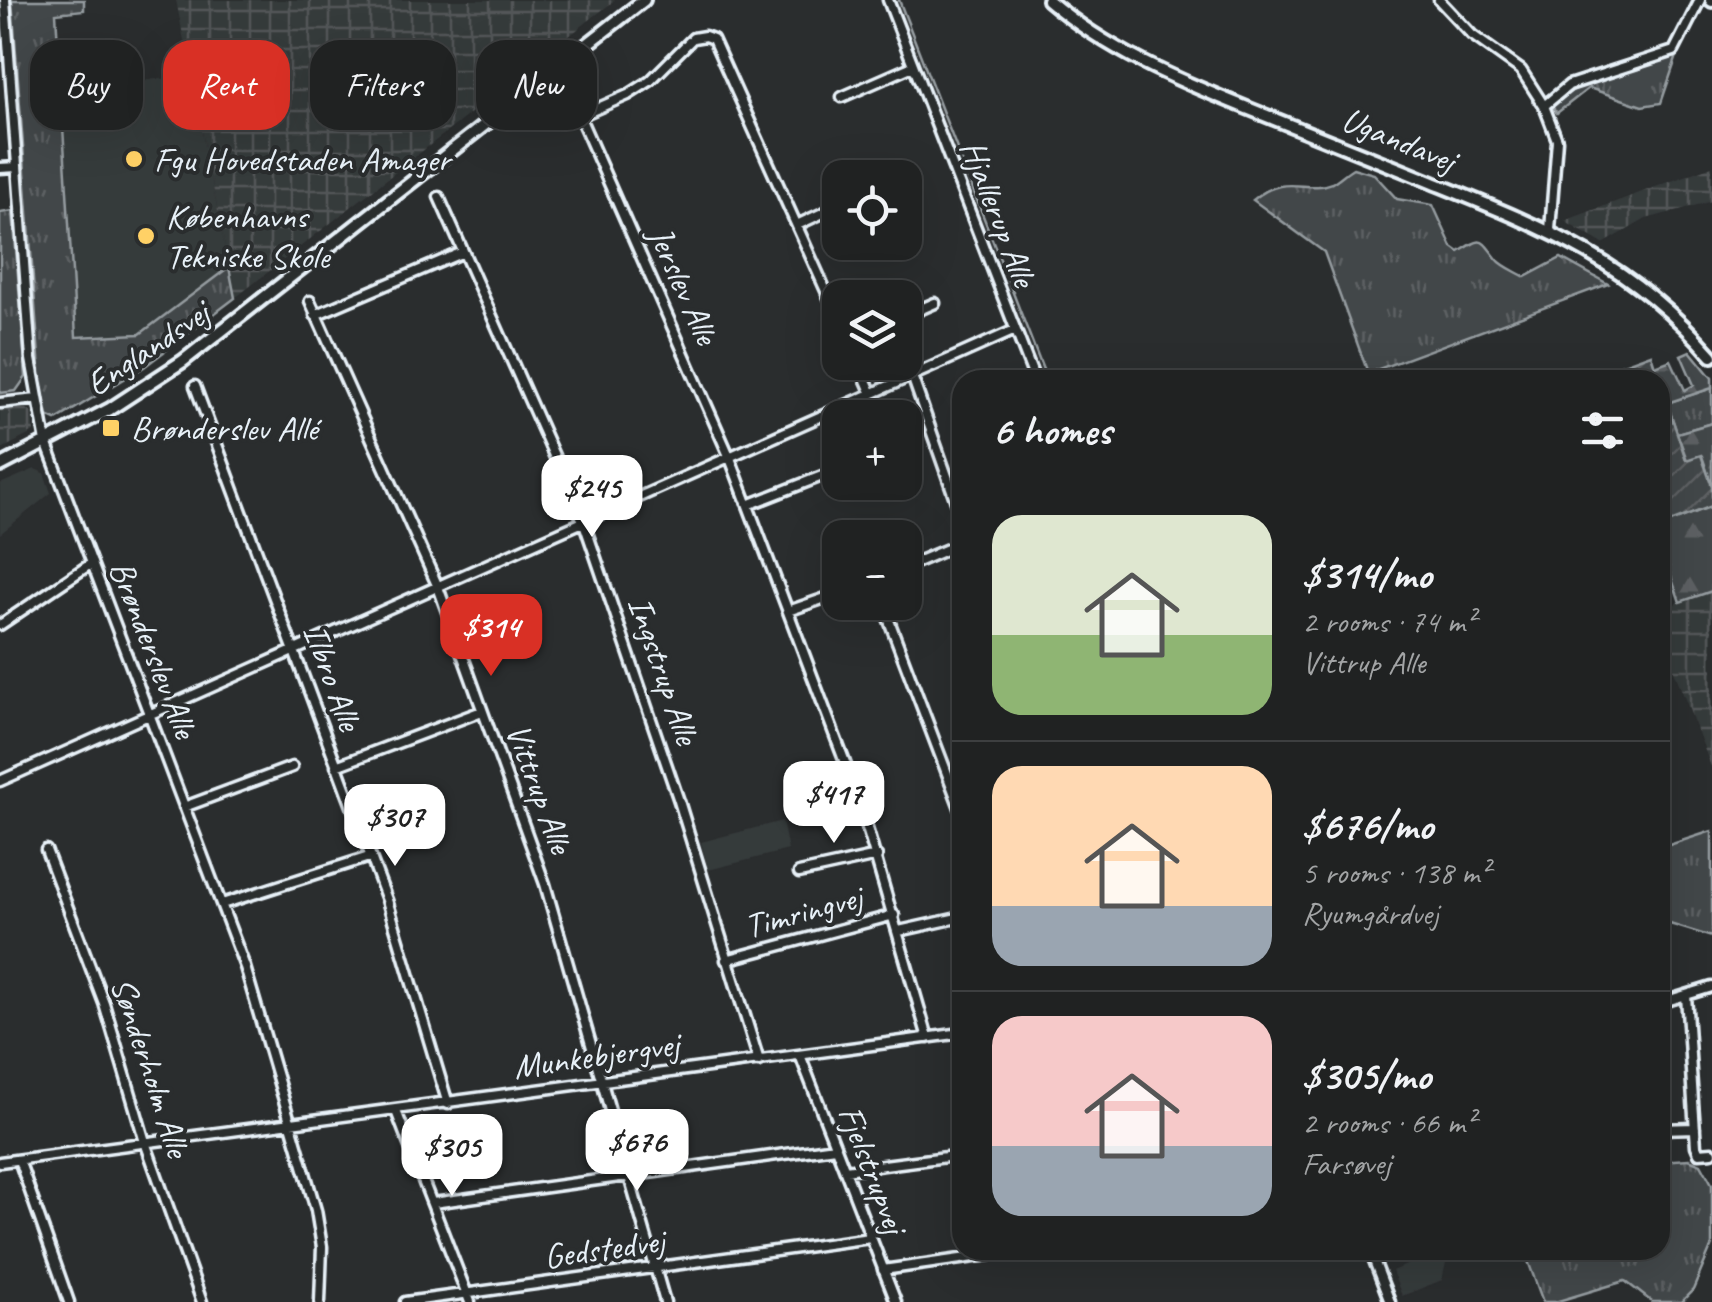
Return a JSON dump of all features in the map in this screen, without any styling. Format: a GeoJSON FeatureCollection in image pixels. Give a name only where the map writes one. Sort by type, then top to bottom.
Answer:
{"type":"FeatureCollection","features":[{"type":"Feature","properties":{"kind":"main road","name":"Englandsvej"},"geometry":{"type":"LineString","coordinates":[[0,466],[110,410],[182,361],[644,0]]}},
{"type":"Feature","properties":{"kind":"main road","name":"Ugandavej"},"geometry":{"type":"LineString","coordinates":[[1048,0],[1097,38],[1163,74],[1550,230],[1640,286],[1669,310],[1712,356]]}},
{"type":"Feature","properties":{"kind":"street","name":"Brønderslev Alle"},"geometry":{"type":"LineString","coordinates":[[5,0],[5,73],[17,167],[31,358],[46,442],[246,968],[316,1210],[322,1247],[320,1302]]}},
{"type":"Feature","properties":{"kind":"street","name":"Hjallerup Alle"},"geometry":{"type":"LineString","coordinates":[[888,0],[1030,370]]}},
{"type":"Feature","properties":{"kind":"street"},"geometry":{"type":"LineString","coordinates":[[1439,0],[1472,35],[1521,70],[1544,106],[1557,140],[1550,230]]}},
{"type":"Feature","properties":{"kind":"street"},"geometry":{"type":"LineString","coordinates":[[1544,106],[1569,85],[1674,51],[1700,0]]}},
{"type":"Feature","properties":{"kind":"street"},"geometry":{"type":"LineString","coordinates":[[597,109],[650,82],[693,38],[706,36],[718,45],[822,281]]}},
{"type":"Feature","properties":{"kind":"street"},"geometry":{"type":"LineString","coordinates":[[842,97],[913,66]]}},
{"type":"Feature","properties":{"kind":"street","name":"Jerslev Alle"},"geometry":{"type":"LineString","coordinates":[[586,130],[730,458],[858,797],[928,1038]]}},
{"type":"Feature","properties":{"kind":"street"},"geometry":{"type":"LineString","coordinates":[[0,168],[17,167]]}},
{"type":"Feature","properties":{"kind":"street","name":"Ingstrup Alle"},"geometry":{"type":"LineString","coordinates":[[439,197],[584,523],[679,800],[759,1060]]}},
{"type":"Feature","properties":{"kind":"street"},"geometry":{"type":"LineString","coordinates":[[797,224],[822,213]]}},
{"type":"Feature","properties":{"kind":"street"},"geometry":{"type":"LineString","coordinates":[[314,315],[463,252]]}},
{"type":"Feature","properties":{"kind":"street","name":"Vittrup Alle"},"geometry":{"type":"LineString","coordinates":[[310,301],[438,587],[545,884],[665,1302]]}},
{"type":"Feature","properties":{"kind":"street"},"geometry":{"type":"LineString","coordinates":[[922,309],[936,303]]}},
{"type":"Feature","properties":{"kind":"street"},"geometry":{"type":"LineString","coordinates":[[922,372],[1015,330]]}},
{"type":"Feature","properties":{"kind":"street"},"geometry":{"type":"LineString","coordinates":[[866,380],[872,394]]}},
{"type":"Feature","properties":{"kind":"street"},"geometry":{"type":"LineString","coordinates":[[0,781],[903,380]]}},
{"type":"Feature","properties":{"kind":"street"},"geometry":{"type":"LineString","coordinates":[[913,380],[952,490]]}},
{"type":"Feature","properties":{"kind":"street","name":"Ilbro Alle"},"geometry":{"type":"LineString","coordinates":[[196,386],[388,900],[448,1104]]}},
{"type":"Feature","properties":{"kind":"street"},"geometry":{"type":"LineString","coordinates":[[0,403],[37,399]]}},
{"type":"Feature","properties":{"kind":"street"},"geometry":{"type":"LineString","coordinates":[[748,505],[822,476]]}},
{"type":"Feature","properties":{"kind":"street"},"geometry":{"type":"LineString","coordinates":[[922,560],[952,547]]}},
{"type":"Feature","properties":{"kind":"street"},"geometry":{"type":"LineString","coordinates":[[0,625],[92,563]]}},
{"type":"Feature","properties":{"kind":"street"},"geometry":{"type":"LineString","coordinates":[[788,612],[822,599]]}},
{"type":"Feature","properties":{"kind":"street"},"geometry":{"type":"LineString","coordinates":[[889,620],[952,787]]}},
{"type":"Feature","properties":{"kind":"street"},"geometry":{"type":"LineString","coordinates":[[336,766],[482,711]]}},
{"type":"Feature","properties":{"kind":"street"},"geometry":{"type":"LineString","coordinates":[[184,807],[292,766]]}},
{"type":"Feature","properties":{"kind":"street","name":"Sønderholm Alle"},"geometry":{"type":"LineString","coordinates":[[46,850],[104,1003],[145,1142],[202,1302]]}},
{"type":"Feature","properties":{"kind":"street"},"geometry":{"type":"LineString","coordinates":[[799,872],[876,856]]}},
{"type":"Feature","properties":{"kind":"street"},"geometry":{"type":"LineString","coordinates":[[222,904],[369,857]]}},
{"type":"Feature","properties":{"kind":"street","name":"Timringvej"},"geometry":{"type":"LineString","coordinates":[[726,960],[894,915]]}},
{"type":"Feature","properties":{"kind":"street"},"geometry":{"type":"LineString","coordinates":[[899,931],[952,919]]}},
{"type":"Feature","properties":{"kind":"street"},"geometry":{"type":"LineString","coordinates":[[1670,1000],[1712,987]]}},
{"type":"Feature","properties":{"kind":"street"},"geometry":{"type":"LineString","coordinates":[[1686,995],[1699,1153],[1712,1152]]}},
{"type":"Feature","properties":{"kind":"street","name":"Munkebjergvej"},"geometry":{"type":"LineString","coordinates":[[0,1162],[952,1035]]}},
{"type":"Feature","properties":{"kind":"street","name":"Fjelstrupvej"},"geometry":{"type":"LineString","coordinates":[[800,1055],[896,1302]]}},
{"type":"Feature","properties":{"kind":"street"},"geometry":{"type":"LineString","coordinates":[[396,1111],[469,1298]]}},
{"type":"Feature","properties":{"kind":"street"},"geometry":{"type":"LineString","coordinates":[[1670,1129],[1695,1128]]}},
{"type":"Feature","properties":{"kind":"street"},"geometry":{"type":"LineString","coordinates":[[433,1203],[835,1147]]}},
{"type":"Feature","properties":{"kind":"street"},"geometry":{"type":"LineString","coordinates":[[845,1170],[952,1155]]}},
{"type":"Feature","properties":{"kind":"street"},"geometry":{"type":"LineString","coordinates":[[19,1160],[69,1302]]}},
{"type":"Feature","properties":{"kind":"street","name":"Gedstedvej"},"geometry":{"type":"LineString","coordinates":[[404,1302],[469,1298],[870,1238]]}},
{"type":"Feature","properties":{"kind":"street"},"geometry":{"type":"LineString","coordinates":[[883,1270],[954,1260]]}},
{"type":"Feature","properties":{"kind":"street"},"geometry":{"type":"LineString","coordinates":[[1374,1260],[1390,1302]]}},
{"type":"Feature","properties":{"kind":"shaded area"},"geometry":{"type":"Polygon","coordinates":[[[176,0],[615,0],[564,40],[476,40],[476,109],[456,125],[456,40],[310,40],[310,130],[449,130],[235,298],[202,130],[290,130],[290,40],[184,40],[176,0]]]}},
{"type":"Feature","properties":{"kind":"shaded area","name":"Københavns Tekniske Skole"},"geometry":{"type":"Polygon","coordinates":[[[163,79],[163,130],[202,130],[229,267],[140,334],[76,338],[64,130],[143,130],[143,80],[163,79]]]}},
{"type":"Feature","properties":{"kind":"shaded area"},"geometry":{"type":"Polygon","coordinates":[[[1712,166],[1712,201],[1646,219],[1603,244],[1564,221],[1712,166]]]}},
{"type":"Feature","properties":{"kind":"shaded area"},"geometry":{"type":"Polygon","coordinates":[[[25,407],[32,413],[34,432],[0,450],[0,410],[25,407]]]}},
{"type":"Feature","properties":{"kind":"shaded area"},"geometry":{"type":"Polygon","coordinates":[[[35,469],[44,473],[51,493],[0,534],[0,484],[35,469]]]}},
{"type":"Feature","properties":{"kind":"shaded area"},"geometry":{"type":"Polygon","coordinates":[[[1712,591],[1712,769],[1670,660],[1670,606],[1712,591]]]}},
{"type":"Feature","properties":{"kind":"shaded area"},"geometry":{"type":"Polygon","coordinates":[[[782,821],[788,850],[708,870],[701,842],[782,821]]]}},
{"type":"Feature","properties":{"kind":"shaded area"},"geometry":{"type":"Polygon","coordinates":[[[1447,1260],[1442,1280],[1402,1296],[1392,1271],[1416,1261],[1447,1260]]]}},
{"type":"Feature","properties":{"kind":"green space"},"geometry":{"type":"Polygon","coordinates":[[[12,0],[84,0],[84,10],[56,13],[58,40],[30,40],[30,130],[63,130],[76,337],[140,334],[229,267],[235,298],[144,367],[56,420],[47,416],[42,397],[12,0]]]}},
{"type":"Feature","properties":{"kind":"green space"},"geometry":{"type":"Polygon","coordinates":[[[1679,50],[1661,103],[1642,106],[1589,88],[1557,113],[1551,105],[1594,80],[1673,57],[1679,50]]]}},
{"type":"Feature","properties":{"kind":"green space"},"geometry":{"type":"Polygon","coordinates":[[[1353,168],[1374,174],[1397,199],[1433,205],[1452,247],[1459,252],[1481,242],[1502,264],[1525,277],[1561,258],[1608,284],[1376,370],[1367,370],[1324,252],[1253,200],[1275,187],[1332,183],[1353,168]]]}},
{"type":"Feature","properties":{"kind":"green space"},"geometry":{"type":"Polygon","coordinates":[[[13,211],[26,377],[16,391],[0,393],[0,213],[13,211]]]}},
{"type":"Feature","properties":{"kind":"green space"},"geometry":{"type":"Polygon","coordinates":[[[1690,351],[1712,378],[1712,388],[1670,402],[1670,370],[1656,370],[1655,366],[1671,360],[1685,390],[1694,385],[1681,355],[1690,351]]]}},
{"type":"Feature","properties":{"kind":"green space"},"geometry":{"type":"Polygon","coordinates":[[[1651,354],[1656,370],[1607,370],[1651,354]]]}},
{"type":"Feature","properties":{"kind":"green space"},"geometry":{"type":"Polygon","coordinates":[[[1712,388],[1712,423],[1677,433],[1670,402],[1712,388]]]}},
{"type":"Feature","properties":{"kind":"green space"},"geometry":{"type":"Polygon","coordinates":[[[1670,412],[1686,460],[1701,455],[1712,486],[1712,506],[1670,522],[1670,412]]]}},
{"type":"Feature","properties":{"kind":"green space"},"geometry":{"type":"Polygon","coordinates":[[[1712,423],[1712,486],[1702,456],[1687,460],[1677,433],[1712,423]]]}},
{"type":"Feature","properties":{"kind":"green space"},"geometry":{"type":"Polygon","coordinates":[[[1712,506],[1712,591],[1680,602],[1670,574],[1670,522],[1712,506]]]}},
{"type":"Feature","properties":{"kind":"green space"},"geometry":{"type":"Polygon","coordinates":[[[1712,831],[1712,937],[1670,924],[1670,845],[1712,831]]]}},
{"type":"Feature","properties":{"kind":"green space"},"geometry":{"type":"Polygon","coordinates":[[[1689,1159],[1701,1164],[1712,1184],[1712,1245],[1693,1290],[1681,1302],[1652,1302],[1625,1281],[1543,1302],[1528,1260],[1670,1260],[1670,1160],[1689,1159]]]}},
{"type":"Feature","properties":{"kind":"waterway"},"geometry":{"type":"LineString","coordinates":[[899,0],[1043,370]]}},
{"type":"Feature","properties":{"kind":"place","name":"Fgu Hovedstaden Amager"},"geometry":{"type":"Point","coordinates":[134,159]}},
{"type":"Feature","properties":{"kind":"place","name":"Københavns Tekniske Skole"},"geometry":{"type":"Point","coordinates":[146,236]}},
{"type":"Feature","properties":{"kind":"place","name":"Brønderslev Allé"},"geometry":{"type":"Point","coordinates":[111,428]}}]}
